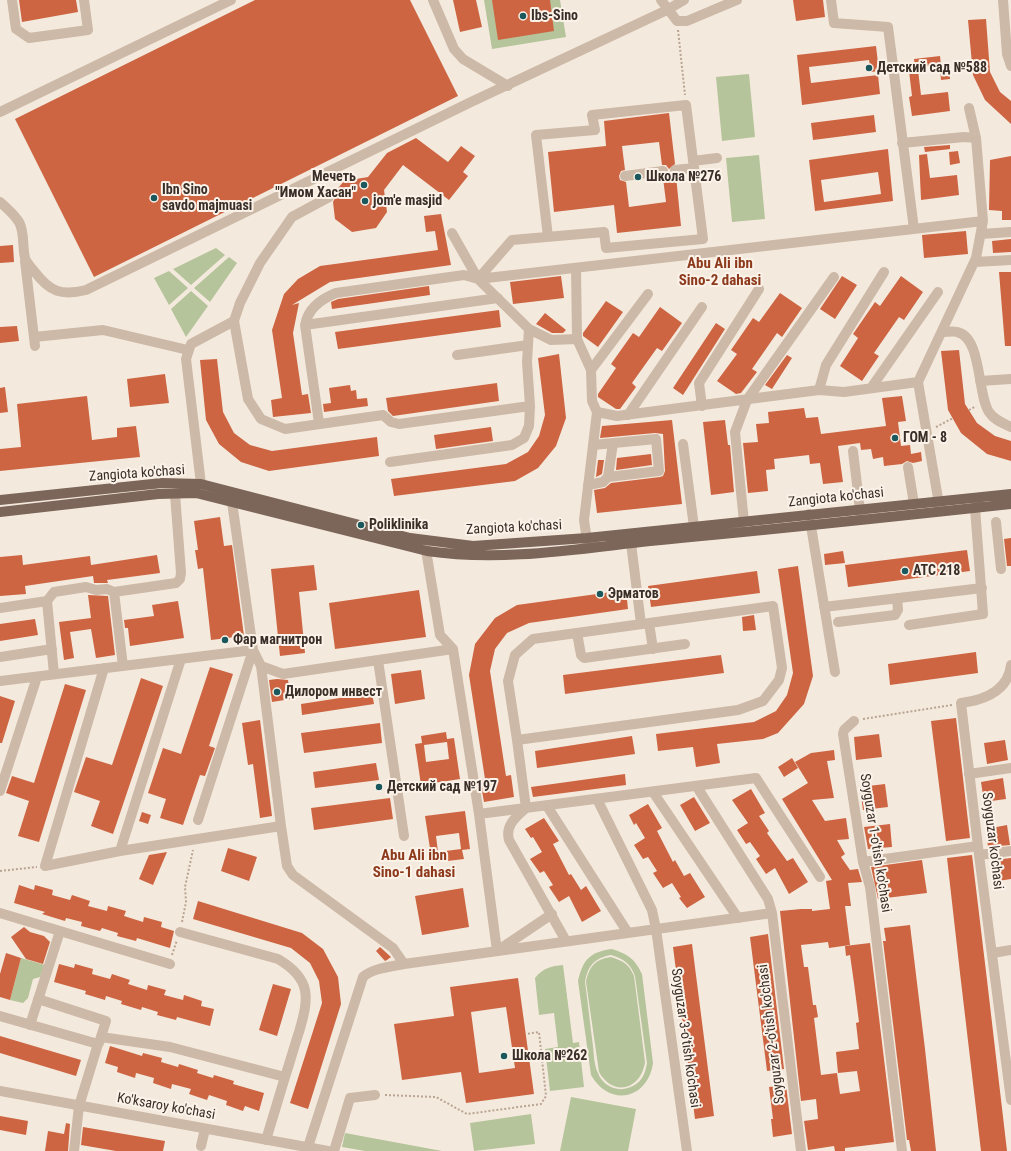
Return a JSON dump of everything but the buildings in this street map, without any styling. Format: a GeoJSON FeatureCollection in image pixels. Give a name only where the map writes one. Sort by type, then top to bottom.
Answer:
{"type":"FeatureCollection","features":[{"type":"Feature","properties":{"kind":"main road","name":"Zangiota ko'chasi"},"geometry":{"type":"LineString","coordinates":[[0,500],[162,483],[201,484],[424,540],[473,546],[587,543]]}},
{"type":"Feature","properties":{"kind":"main road","name":"Zangiota ko'chasi"},"geometry":{"type":"LineString","coordinates":[[0,512],[196,493],[427,550],[458,554],[500,555],[587,543],[811,526],[862,520],[1011,494]]}},
{"type":"Feature","properties":{"kind":"main road","name":"Zangiota ko'chasi"},"geometry":{"type":"LineString","coordinates":[[630,539],[694,527],[914,504],[940,507],[975,508],[1011,504]]}},
{"type":"Feature","properties":{"kind":"street"},"geometry":{"type":"LineString","coordinates":[[12,0],[16,29],[29,38],[88,30],[84,0]]}},
{"type":"Feature","properties":{"kind":"street"},"geometry":{"type":"LineString","coordinates":[[0,112],[231,0]]}},
{"type":"Feature","properties":{"kind":"street"},"geometry":{"type":"LineString","coordinates":[[433,0],[454,49],[463,59],[508,86]]}},
{"type":"Feature","properties":{"kind":"street"},"geometry":{"type":"LineString","coordinates":[[661,0],[667,10],[677,21],[687,21],[737,0]]}},
{"type":"Feature","properties":{"kind":"street"},"geometry":{"type":"LineString","coordinates":[[25,259],[41,281],[56,291],[71,294],[86,290],[471,102],[508,86],[667,10],[684,0]]}},
{"type":"Feature","properties":{"kind":"street"},"geometry":{"type":"LineString","coordinates":[[831,0],[834,23],[888,27],[914,229]]}},
{"type":"Feature","properties":{"kind":"street"},"geometry":{"type":"LineString","coordinates":[[1003,0],[1007,54],[1011,66]]}},
{"type":"Feature","properties":{"kind":"street"},"geometry":{"type":"LineString","coordinates":[[478,279],[512,240],[548,237],[604,232],[606,248],[703,239],[686,105],[592,116],[594,130],[536,135],[548,237]]}},
{"type":"Feature","properties":{"kind":"street"},"geometry":{"type":"LineString","coordinates":[[940,507],[918,382],[975,262],[981,234],[983,221],[976,138],[969,108]]}},
{"type":"Feature","properties":{"kind":"street"},"geometry":{"type":"LineString","coordinates":[[902,142],[964,137],[976,138]]}},
{"type":"Feature","properties":{"kind":"street"},"geometry":{"type":"LineString","coordinates":[[675,170],[717,158]]}},
{"type":"Feature","properties":{"kind":"street"},"geometry":{"type":"LineString","coordinates":[[625,176],[663,172]]}},
{"type":"Feature","properties":{"kind":"street"},"geometry":{"type":"LineString","coordinates":[[329,198],[292,217],[260,263],[240,303],[234,321],[248,399],[261,419],[285,429],[383,415],[391,422],[399,424],[530,406]]}},
{"type":"Feature","properties":{"kind":"street"},"geometry":{"type":"LineString","coordinates":[[1,203],[19,222],[22,230],[35,341],[103,330],[188,350]]}},
{"type":"Feature","properties":{"kind":"street"},"geometry":{"type":"LineString","coordinates":[[319,423],[305,325],[306,319],[316,304],[336,293],[464,275],[478,279],[983,221]]}},
{"type":"Feature","properties":{"kind":"street"},"geometry":{"type":"LineString","coordinates":[[981,234],[1011,232]]}},
{"type":"Feature","properties":{"kind":"street"},"geometry":{"type":"LineString","coordinates":[[452,233],[478,279],[529,329],[551,340],[577,339]]}},
{"type":"Feature","properties":{"kind":"street"},"geometry":{"type":"LineString","coordinates":[[975,262],[1011,260]]}},
{"type":"Feature","properties":{"kind":"street"},"geometry":{"type":"LineString","coordinates":[[576,268],[577,339],[590,370],[592,401],[597,412],[584,520],[587,543]]}},
{"type":"Feature","properties":{"kind":"street"},"geometry":{"type":"LineString","coordinates":[[819,390],[826,365],[884,272]]}},
{"type":"Feature","properties":{"kind":"street"},"geometry":{"type":"LineString","coordinates":[[744,522],[735,432],[747,400],[834,277]]}},
{"type":"Feature","properties":{"kind":"street"},"geometry":{"type":"LineString","coordinates":[[702,406],[699,384],[759,289]]}},
{"type":"Feature","properties":{"kind":"street"},"geometry":{"type":"LineString","coordinates":[[871,388],[938,292]]}},
{"type":"Feature","properties":{"kind":"street"},"geometry":{"type":"LineString","coordinates":[[590,370],[648,294]]}},
{"type":"Feature","properties":{"kind":"street"},"geometry":{"type":"LineString","coordinates":[[305,325],[498,298]]}},
{"type":"Feature","properties":{"kind":"street"},"geometry":{"type":"LineString","coordinates":[[628,415],[702,307]]}},
{"type":"Feature","properties":{"kind":"street"},"geometry":{"type":"LineString","coordinates":[[201,484],[186,359],[191,344],[234,321]]}},
{"type":"Feature","properties":{"kind":"street"},"geometry":{"type":"LineString","coordinates":[[390,462],[512,446],[524,438],[528,426],[530,406],[527,362],[529,329]]}},
{"type":"Feature","properties":{"kind":"street"},"geometry":{"type":"LineString","coordinates":[[942,332],[958,332],[969,340],[974,351],[984,401],[988,411],[996,419],[1011,427]]}},
{"type":"Feature","properties":{"kind":"street"},"geometry":{"type":"LineString","coordinates":[[457,356],[528,346]]}},
{"type":"Feature","properties":{"kind":"street"},"geometry":{"type":"LineString","coordinates":[[980,382],[1011,379]]}},
{"type":"Feature","properties":{"kind":"street"},"geometry":{"type":"LineString","coordinates":[[597,412],[617,416],[628,415],[819,390],[844,392],[918,382]]}},
{"type":"Feature","properties":{"kind":"street"},"geometry":{"type":"LineString","coordinates":[[593,445],[656,439],[659,471],[608,477]]}},
{"type":"Feature","properties":{"kind":"street"},"geometry":{"type":"LineString","coordinates":[[588,485],[603,482],[608,477],[613,443]]}},
{"type":"Feature","properties":{"kind":"street"},"geometry":{"type":"LineString","coordinates":[[683,444],[694,527]]}},
{"type":"Feature","properties":{"kind":"street"},"geometry":{"type":"LineString","coordinates":[[853,451],[862,520]]}},
{"type":"Feature","properties":{"kind":"street"},"geometry":{"type":"LineString","coordinates":[[908,467],[914,504]]}},
{"type":"Feature","properties":{"kind":"street"},"geometry":{"type":"LineString","coordinates":[[231,491],[253,650],[261,666],[287,866],[292,875],[393,948],[404,964]]}},
{"type":"Feature","properties":{"kind":"street"},"geometry":{"type":"LineString","coordinates":[[0,608],[47,601],[54,592],[86,587],[96,590],[107,588],[114,592],[171,585],[176,583],[180,579],[175,494]]}},
{"type":"Feature","properties":{"kind":"street"},"geometry":{"type":"LineString","coordinates":[[908,625],[983,614],[975,508]]}},
{"type":"Feature","properties":{"kind":"street"},"geometry":{"type":"LineString","coordinates":[[809,514],[835,672]]}},
{"type":"Feature","properties":{"kind":"street"},"geometry":{"type":"LineString","coordinates":[[996,522],[1002,569]]}},
{"type":"Feature","properties":{"kind":"street"},"geometry":{"type":"LineString","coordinates":[[630,539],[645,623],[653,649]]}},
{"type":"Feature","properties":{"kind":"street"},"geometry":{"type":"LineString","coordinates":[[424,540],[427,550],[440,635],[453,649],[497,951]]}},
{"type":"Feature","properties":{"kind":"street"},"geometry":{"type":"LineString","coordinates":[[824,607],[982,588]]}},
{"type":"Feature","properties":{"kind":"street"},"geometry":{"type":"LineString","coordinates":[[114,592],[123,666]]}},
{"type":"Feature","properties":{"kind":"street"},"geometry":{"type":"LineString","coordinates":[[838,622],[895,615],[898,610],[897,598]]}},
{"type":"Feature","properties":{"kind":"street"},"geometry":{"type":"LineString","coordinates":[[47,601],[54,674]]}},
{"type":"Feature","properties":{"kind":"street"},"geometry":{"type":"LineString","coordinates":[[517,740],[738,710],[763,701],[779,680],[782,668],[773,606],[533,639],[515,655],[508,681],[526,808]]}},
{"type":"Feature","properties":{"kind":"street"},"geometry":{"type":"LineString","coordinates":[[577,633],[581,655],[584,658],[684,644]]}},
{"type":"Feature","properties":{"kind":"street"},"geometry":{"type":"LineString","coordinates":[[0,657],[52,649]]}},
{"type":"Feature","properties":{"kind":"street"},"geometry":{"type":"LineString","coordinates":[[261,666],[283,674],[453,649]]}},
{"type":"Feature","properties":{"kind":"street"},"geometry":{"type":"LineString","coordinates":[[0,681],[253,650]]}},
{"type":"Feature","properties":{"kind":"street"},"geometry":{"type":"LineString","coordinates":[[198,820],[253,650]]}},
{"type":"Feature","properties":{"kind":"street"},"geometry":{"type":"LineString","coordinates":[[120,851],[181,659]]}},
{"type":"Feature","properties":{"kind":"street"},"geometry":{"type":"LineString","coordinates":[[378,660],[404,836]]}},
{"type":"Feature","properties":{"kind":"street"},"geometry":{"type":"LineString","coordinates":[[961,704],[978,701],[991,695],[1008,679],[1011,664]]}},
{"type":"Feature","properties":{"kind":"street"},"geometry":{"type":"LineString","coordinates":[[104,668],[45,866],[195,838],[281,826]]}},
{"type":"Feature","properties":{"kind":"street"},"geometry":{"type":"LineString","coordinates":[[0,791],[37,677]]}},
{"type":"Feature","properties":{"kind":"street","name":"Soyguzar ko'chasi"},"geometry":{"type":"LineString","coordinates":[[961,704],[978,851],[993,953],[1011,1100]]}},
{"type":"Feature","properties":{"kind":"street","name":"Soyguzar 1-o'tish ko'chasi"},"geometry":{"type":"LineString","coordinates":[[854,721],[844,730],[843,734],[863,862],[870,887],[902,1151]]}},
{"type":"Feature","properties":{"kind":"street"},"geometry":{"type":"LineString","coordinates":[[969,774],[1011,768]]}},
{"type":"Feature","properties":{"kind":"street"},"geometry":{"type":"LineString","coordinates":[[478,814],[698,787],[756,778],[820,877]]}},
{"type":"Feature","properties":{"kind":"street","name":"Soyguzar 2-o'tish ko'chasi"},"geometry":{"type":"LineString","coordinates":[[698,787],[768,899],[772,913],[800,1151]]}},
{"type":"Feature","properties":{"kind":"street"},"geometry":{"type":"LineString","coordinates":[[653,792],[738,918]]}},
{"type":"Feature","properties":{"kind":"street","name":"Soyguzar 3-o'tish ko'chasi"},"geometry":{"type":"LineString","coordinates":[[597,799],[652,910],[656,929],[687,1151]]}},
{"type":"Feature","properties":{"kind":"street"},"geometry":{"type":"LineString","coordinates":[[547,806],[628,933]]}},
{"type":"Feature","properties":{"kind":"street"},"geometry":{"type":"LineString","coordinates":[[526,808],[512,820],[507,833],[509,840],[566,941]]}},
{"type":"Feature","properties":{"kind":"street"},"geometry":{"type":"LineString","coordinates":[[863,862],[978,851],[1011,851]]}},
{"type":"Feature","properties":{"kind":"street"},"geometry":{"type":"LineString","coordinates":[[0,913],[170,964]]}},
{"type":"Feature","properties":{"kind":"street"},"geometry":{"type":"LineString","coordinates":[[308,1147],[363,977],[376,970],[404,964],[772,913]]}},
{"type":"Feature","properties":{"kind":"street"},"geometry":{"type":"LineString","coordinates":[[497,951],[552,914]]}},
{"type":"Feature","properties":{"kind":"street"},"geometry":{"type":"LineString","coordinates":[[30,1025],[60,931]]}},
{"type":"Feature","properties":{"kind":"street"},"geometry":{"type":"LineString","coordinates":[[180,932],[278,958],[291,966],[300,976],[305,989],[306,1009],[266,1140]]}},
{"type":"Feature","properties":{"kind":"street"},"geometry":{"type":"LineString","coordinates":[[993,953],[1011,950]]}},
{"type":"Feature","properties":{"kind":"street"},"geometry":{"type":"LineString","coordinates":[[38,999],[106,1021],[79,1106],[74,1151]]}},
{"type":"Feature","properties":{"kind":"street"},"geometry":{"type":"LineString","coordinates":[[0,1016],[30,1025],[99,1041],[170,1047],[285,1077]]}},
{"type":"Feature","properties":{"kind":"street","name":"Ko'ksaroy ko'chasi"},"geometry":{"type":"LineString","coordinates":[[0,1091],[266,1140],[286,1147],[308,1147],[328,1151]]}},
{"type":"Feature","properties":{"kind":"street"},"geometry":{"type":"LineString","coordinates":[[334,1151],[350,1098],[375,1095]]}},
{"type":"Feature","properties":{"kind":"street"},"geometry":{"type":"LineString","coordinates":[[201,1146],[205,1129]]}},
{"type":"Feature","properties":{"kind":"path"},"geometry":{"type":"LineString","coordinates":[[677,21],[686,105]]}},
{"type":"Feature","properties":{"kind":"path"},"geometry":{"type":"LineString","coordinates":[[928,432],[953,418]]}},
{"type":"Feature","properties":{"kind":"path"},"geometry":{"type":"LineString","coordinates":[[854,721],[961,704]]}},
{"type":"Feature","properties":{"kind":"path"},"geometry":{"type":"LineString","coordinates":[[170,964],[180,932],[186,902],[185,887],[195,838]]}},
{"type":"Feature","properties":{"kind":"path"},"geometry":{"type":"LineString","coordinates":[[0,871],[45,866]]}},
{"type":"Feature","properties":{"kind":"path"},"geometry":{"type":"LineString","coordinates":[[375,1095],[436,1097],[467,1114],[541,1104],[546,1096],[539,1032],[526,1034]]}},
{"type":"Feature","properties":{"kind":"green space","name":"Ibs-Sino"},"geometry":{"type":"Polygon","coordinates":[[[484,0],[560,0],[566,37],[492,49],[484,0]]]}},
{"type":"Feature","properties":{"kind":"green space"},"geometry":{"type":"Polygon","coordinates":[[[749,74],[755,137],[722,141],[716,77],[749,74]]]}},
{"type":"Feature","properties":{"kind":"green space"},"geometry":{"type":"Polygon","coordinates":[[[759,155],[765,219],[732,222],[726,158],[759,155]]]}},
{"type":"Feature","properties":{"kind":"green space"},"geometry":{"type":"Polygon","coordinates":[[[216,248],[225,255],[191,285],[173,269],[216,248]]]}},
{"type":"Feature","properties":{"kind":"green space"},"geometry":{"type":"Polygon","coordinates":[[[229,257],[237,263],[210,302],[194,288],[229,257]]]}},
{"type":"Feature","properties":{"kind":"green space"},"geometry":{"type":"Polygon","coordinates":[[[169,271],[188,288],[169,305],[154,278],[169,271]]]}},
{"type":"Feature","properties":{"kind":"green space"},"geometry":{"type":"Polygon","coordinates":[[[191,291],[208,306],[186,337],[171,309],[191,291]]]}},
{"type":"Feature","properties":{"kind":"green space"},"geometry":{"type":"Polygon","coordinates":[[[612,949],[627,955],[637,964],[642,974],[653,1063],[650,1075],[644,1085],[627,1095],[618,1095],[608,1092],[599,1085],[591,1075],[578,981],[585,962],[593,955],[604,950],[612,949]],[[611,955],[605,956],[593,963],[588,971],[585,982],[594,1060],[597,1070],[600,1077],[606,1084],[614,1088],[623,1089],[636,1084],[642,1078],[647,1063],[635,976],[629,965],[611,955]]]}},
{"type":"Feature","properties":{"kind":"green space"},"geometry":{"type":"Polygon","coordinates":[[[611,957],[625,964],[634,976],[645,1062],[638,1079],[626,1087],[612,1085],[605,1080],[599,1072],[586,982],[587,976],[594,964],[611,957]]]}},
{"type":"Feature","properties":{"kind":"green space"},"geometry":{"type":"Polygon","coordinates":[[[21,958],[45,965],[40,977],[33,979],[28,998],[23,1003],[10,1000],[21,958]]]}},
{"type":"Feature","properties":{"kind":"green space"},"geometry":{"type":"Polygon","coordinates":[[[563,965],[573,1043],[579,1042],[584,1087],[550,1091],[545,1049],[558,1047],[554,1013],[539,1015],[535,978],[548,968],[563,965]]]}},
{"type":"Feature","properties":{"kind":"green space"},"geometry":{"type":"Polygon","coordinates":[[[571,1097],[636,1109],[628,1151],[560,1151],[571,1097]]]}},
{"type":"Feature","properties":{"kind":"green space"},"geometry":{"type":"Polygon","coordinates":[[[531,1114],[535,1144],[474,1151],[470,1123],[531,1114]]]}},
{"type":"Feature","properties":{"kind":"green space"},"geometry":{"type":"Polygon","coordinates":[[[345,1133],[442,1151],[365,1151],[342,1147],[345,1133]]]}},
{"type":"Feature","properties":{"kind":"place","name":"Ibs-Sino"},"geometry":{"type":"Point","coordinates":[523,16]}},
{"type":"Feature","properties":{"kind":"place","name":"Детский сад №588"},"geometry":{"type":"Point","coordinates":[869,68]}},
{"type":"Feature","properties":{"kind":"place","name":"Школа №276"},"geometry":{"type":"Point","coordinates":[638,177]}},
{"type":"Feature","properties":{"kind":"place","name":"Мечеть \"Имом Хасан\""},"geometry":{"type":"Point","coordinates":[364,185]}},
{"type":"Feature","properties":{"kind":"place","name":"Ibn Sino savdo majmuasi"},"geometry":{"type":"Point","coordinates":[154,198]}},
{"type":"Feature","properties":{"kind":"place","name":"jom'e masjid"},"geometry":{"type":"Point","coordinates":[365,201]}},
{"type":"Feature","properties":{"kind":"place","name":"ГОМ - 8"},"geometry":{"type":"Point","coordinates":[895,438]}},
{"type":"Feature","properties":{"kind":"place","name":"Poliklinika"},"geometry":{"type":"Point","coordinates":[361,525]}},
{"type":"Feature","properties":{"kind":"place","name":"АТС 218"},"geometry":{"type":"Point","coordinates":[905,571]}},
{"type":"Feature","properties":{"kind":"place","name":"Эрматов"},"geometry":{"type":"Point","coordinates":[600,594]}},
{"type":"Feature","properties":{"kind":"place","name":"Фар магнитрон"},"geometry":{"type":"Point","coordinates":[225,640]}},
{"type":"Feature","properties":{"kind":"place","name":"Дилором инвест"},"geometry":{"type":"Point","coordinates":[277,692]}},
{"type":"Feature","properties":{"kind":"place","name":"Детский сад №197"},"geometry":{"type":"Point","coordinates":[379,787]}},
{"type":"Feature","properties":{"kind":"place","name":"Школа №262"},"geometry":{"type":"Point","coordinates":[504,1056]}},
{"type":"Feature","properties":{"kind":"district","name":"Abu Ali ibn Sino-2 dahasi"},"geometry":{"type":"Point","coordinates":[720,272]}},
{"type":"Feature","properties":{"kind":"district","name":"Abu Ali ibn Sino-1 dahasi"},"geometry":{"type":"Point","coordinates":[414,864]}}]}
